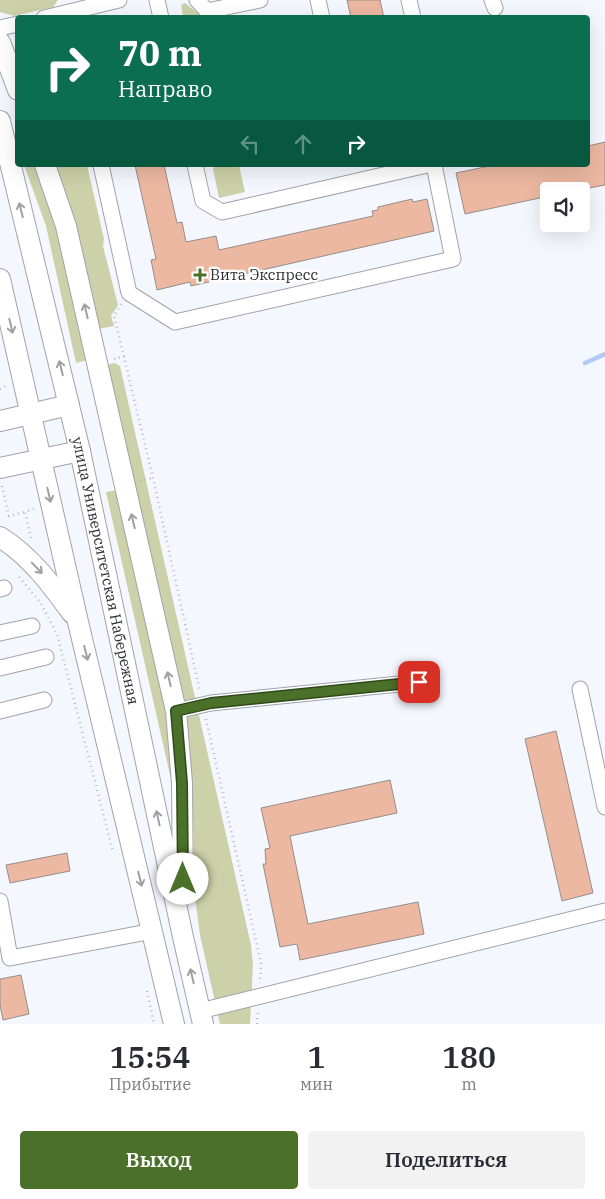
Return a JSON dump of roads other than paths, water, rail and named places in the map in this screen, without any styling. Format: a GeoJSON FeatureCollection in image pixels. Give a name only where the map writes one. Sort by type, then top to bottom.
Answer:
{"type":"FeatureCollection","features":[{"type":"Feature","properties":{"kind":"main road"},"geometry":{"type":"LineString","coordinates":[[0,42],[15,82]]}},
{"type":"Feature","properties":{"kind":"main road","name":"улица Университетская Набережная"},"geometry":{"type":"LineString","coordinates":[[0,122],[80,451],[183,937],[202,1018]]}},
{"type":"Feature","properties":{"kind":"main road"},"geometry":{"type":"LineString","coordinates":[[46,167],[66,226],[176,711],[182,783],[183,937]]}},
{"type":"Feature","properties":{"kind":"main road"},"geometry":{"type":"LineString","coordinates":[[0,279],[78,622],[174,1024]]}},
{"type":"Feature","properties":{"kind":"main road"},"geometry":{"type":"LineString","coordinates":[[0,421],[69,404]]}},
{"type":"Feature","properties":{"kind":"main road"},"geometry":{"type":"LineString","coordinates":[[1,476],[41,459],[80,451]]}},
{"type":"Feature","properties":{"kind":"main road"},"geometry":{"type":"LineString","coordinates":[[0,537],[16,548],[52,584],[78,622]]}},
{"type":"Feature","properties":{"kind":"lane"},"geometry":{"type":"LineString","coordinates":[[53,15],[67,10],[119,0]]}},
{"type":"Feature","properties":{"kind":"lane"},"geometry":{"type":"LineString","coordinates":[[157,0],[160,15]]}},
{"type":"Feature","properties":{"kind":"lane"},"geometry":{"type":"LineString","coordinates":[[196,0],[208,14],[260,0]]}},
{"type":"Feature","properties":{"kind":"lane"},"geometry":{"type":"LineString","coordinates":[[318,0],[319,15]]}},
{"type":"Feature","properties":{"kind":"lane"},"geometry":{"type":"LineString","coordinates":[[409,0],[412,15]]}},
{"type":"Feature","properties":{"kind":"lane"},"geometry":{"type":"LineString","coordinates":[[0,28],[15,25]]}},
{"type":"Feature","properties":{"kind":"lane"},"geometry":{"type":"LineString","coordinates":[[101,167],[129,293],[175,322],[453,259],[434,167]]}},
{"type":"Feature","properties":{"kind":"lane"},"geometry":{"type":"LineString","coordinates":[[195,167],[203,201],[222,212],[418,167]]}},
{"type":"Feature","properties":{"kind":"lane"},"geometry":{"type":"LineString","coordinates":[[0,633],[32,626]]}},
{"type":"Feature","properties":{"kind":"lane"},"geometry":{"type":"LineString","coordinates":[[0,668],[46,657]]}},
{"type":"Feature","properties":{"kind":"lane"},"geometry":{"type":"LineString","coordinates":[[176,711],[211,703],[419,682]]}},
{"type":"Feature","properties":{"kind":"lane"},"geometry":{"type":"LineString","coordinates":[[580,688],[605,807]]}},
{"type":"Feature","properties":{"kind":"lane"},"geometry":{"type":"LineString","coordinates":[[0,711],[44,700]]}},
{"type":"Feature","properties":{"kind":"lane"},"geometry":{"type":"LineString","coordinates":[[0,901],[10,958],[153,931]]}},
{"type":"Feature","properties":{"kind":"lane"},"geometry":{"type":"LineString","coordinates":[[202,1018],[605,911]]}},
{"type":"Feature","properties":{"kind":"waterway"},"geometry":{"type":"LineString","coordinates":[[585,363],[605,354]]}},
{"type":"Feature","properties":{"kind":"place","name":"Вита Экспресс"},"geometry":{"type":"Point","coordinates":[200,275]}}]}
